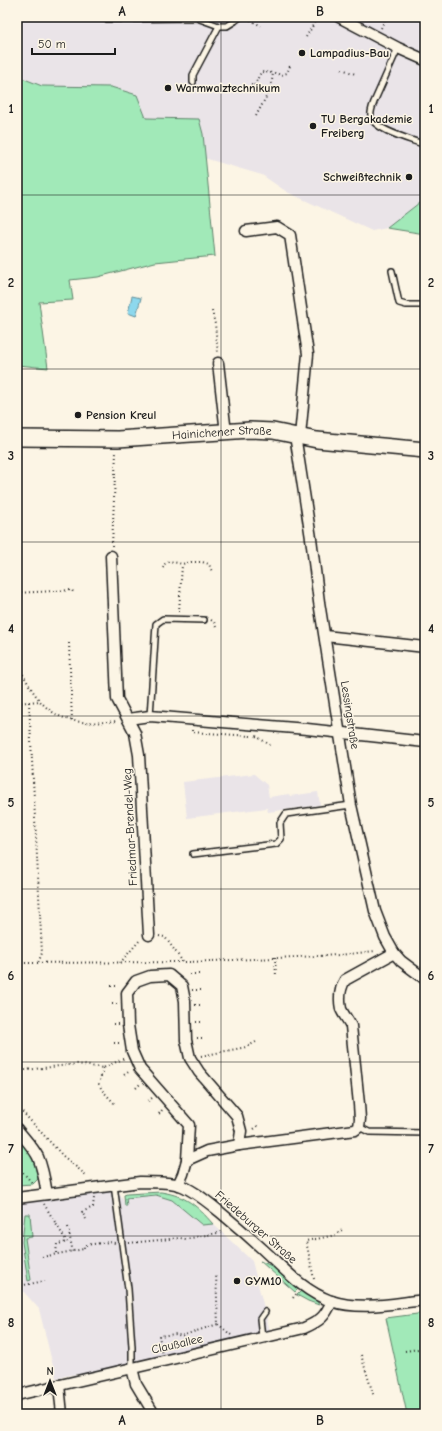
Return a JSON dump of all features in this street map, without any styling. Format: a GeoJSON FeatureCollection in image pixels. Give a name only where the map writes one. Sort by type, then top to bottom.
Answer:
{"type":"FeatureCollection","features":[{"type":"Feature","properties":{"kind":"main road","name":"Hainichener Straße"},"geometry":{"type":"LineString","coordinates":[[17,438],[116,439],[226,433],[250,430],[272,431],[317,440],[342,443],[425,450]]}},
{"type":"Feature","properties":{"kind":"street"},"geometry":{"type":"LineString","coordinates":[[339,17],[398,48],[424,57]]}},
{"type":"Feature","properties":{"kind":"street","name":"Lessingstraße"},"geometry":{"type":"LineString","coordinates":[[246,232],[277,227],[290,235],[308,354],[297,436],[324,636],[351,805],[375,911],[385,937],[401,961],[425,979]]}},
{"type":"Feature","properties":{"kind":"street"},"geometry":{"type":"LineString","coordinates":[[218,363],[226,433]]}},
{"type":"Feature","properties":{"kind":"street","name":"Friedmar-Brendel-Weg"},"geometry":{"type":"LineString","coordinates":[[111,556],[117,698],[135,733],[139,755],[149,935]]}},
{"type":"Feature","properties":{"kind":"street"},"geometry":{"type":"LineString","coordinates":[[324,636],[425,647]]}},
{"type":"Feature","properties":{"kind":"street"},"geometry":{"type":"LineString","coordinates":[[128,719],[150,716],[425,742]]}},
{"type":"Feature","properties":{"kind":"street"},"geometry":{"type":"LineString","coordinates":[[187,1160],[207,1151],[239,1145],[355,1130],[359,1127],[359,1104],[351,1026],[341,1009],[340,988],[345,980],[393,951]]}},
{"type":"Feature","properties":{"kind":"street"},"geometry":{"type":"LineString","coordinates":[[178,1185],[187,1160],[189,1125],[140,1069],[132,1051],[128,1025],[127,993],[136,981],[150,976],[169,975],[182,986],[185,1002],[186,1040],[190,1058],[198,1072],[238,1116],[241,1132],[239,1145]]}},
{"type":"Feature","properties":{"kind":"street"},"geometry":{"type":"LineString","coordinates":[[17,1129],[38,1157],[43,1173],[43,1195]]}},
{"type":"Feature","properties":{"kind":"street","name":"Friedeburger Straße"},"geometry":{"type":"LineString","coordinates":[[17,1198],[140,1182],[159,1182],[178,1185],[205,1199],[242,1230],[302,1286],[319,1296],[332,1301],[360,1306],[375,1306],[425,1300]]}},
{"type":"Feature","properties":{"kind":"street","name":"Claußallee"},"geometry":{"type":"LineString","coordinates":[[17,1395],[304,1328],[316,1323],[328,1311],[332,1301]]}},
{"type":"Feature","properties":{"kind":"street"},"geometry":{"type":"LineString","coordinates":[[132,1368],[136,1384],[154,1414]]}},
{"type":"Feature","properties":{"kind":"street"},"geometry":{"type":"LineString","coordinates":[[59,1385],[62,1414]]}},
{"type":"Feature","properties":{"kind":"lane"},"geometry":{"type":"LineString","coordinates":[[102,17],[106,19],[198,18],[219,26],[227,26],[235,22],[240,17]]}},
{"type":"Feature","properties":{"kind":"lane"},"geometry":{"type":"LineString","coordinates":[[193,82],[193,75],[219,26]]}},
{"type":"Feature","properties":{"kind":"lane"},"geometry":{"type":"LineString","coordinates":[[398,48],[374,102],[371,110],[371,117],[374,123],[380,128],[425,145]]}},
{"type":"Feature","properties":{"kind":"lane"},"geometry":{"type":"LineString","coordinates":[[392,271],[399,303],[406,305],[425,305]]}},
{"type":"Feature","properties":{"kind":"lane"},"geometry":{"type":"LineString","coordinates":[[150,716],[157,622],[163,619],[204,620]]}},
{"type":"Feature","properties":{"kind":"lane"},"geometry":{"type":"LineString","coordinates":[[193,854],[276,844],[281,839],[280,823],[286,814],[351,805]]}},
{"type":"Feature","properties":{"kind":"lane"},"geometry":{"type":"LineString","coordinates":[[359,1127],[369,1132],[425,1134]]}},
{"type":"Feature","properties":{"kind":"lane"},"geometry":{"type":"LineString","coordinates":[[114,1185],[130,1318],[132,1368]]}},
{"type":"Feature","properties":{"kind":"lane"},"geometry":{"type":"LineString","coordinates":[[262,1337],[260,1319],[265,1312]]}},
{"type":"Feature","properties":{"kind":"path"},"geometry":{"type":"LineString","coordinates":[[246,17],[261,26]]}},
{"type":"Feature","properties":{"kind":"path"},"geometry":{"type":"LineString","coordinates":[[306,37],[318,17]]}},
{"type":"Feature","properties":{"kind":"path"},"geometry":{"type":"LineString","coordinates":[[251,85],[254,86],[261,72],[281,75],[289,70],[290,66]]}},
{"type":"Feature","properties":{"kind":"path"},"geometry":{"type":"LineString","coordinates":[[342,69],[355,74]]}},
{"type":"Feature","properties":{"kind":"path"},"geometry":{"type":"LineString","coordinates":[[256,116],[271,88],[273,73]]}},
{"type":"Feature","properties":{"kind":"path"},"geometry":{"type":"LineString","coordinates":[[212,311],[215,324],[218,363]]}},
{"type":"Feature","properties":{"kind":"path"},"geometry":{"type":"LineString","coordinates":[[111,556],[116,439]]}},
{"type":"Feature","properties":{"kind":"path"},"geometry":{"type":"LineString","coordinates":[[163,568],[169,561],[182,564],[202,562],[209,564],[212,572]]}},
{"type":"Feature","properties":{"kind":"path"},"geometry":{"type":"LineString","coordinates":[[179,619],[182,564]]}},
{"type":"Feature","properties":{"kind":"path"},"geometry":{"type":"LineString","coordinates":[[17,593],[72,590],[74,594]]}},
{"type":"Feature","properties":{"kind":"path"},"geometry":{"type":"LineString","coordinates":[[69,643],[72,721]]}},
{"type":"Feature","properties":{"kind":"path"},"geometry":{"type":"LineString","coordinates":[[17,664],[40,701],[65,719],[72,721],[115,721],[128,719]]}},
{"type":"Feature","properties":{"kind":"path"},"geometry":{"type":"LineString","coordinates":[[17,703],[40,701]]}},
{"type":"Feature","properties":{"kind":"path"},"geometry":{"type":"LineString","coordinates":[[29,702],[42,953],[38,963]]}},
{"type":"Feature","properties":{"kind":"path"},"geometry":{"type":"LineString","coordinates":[[192,720],[192,732]]}},
{"type":"Feature","properties":{"kind":"path"},"geometry":{"type":"LineString","coordinates":[[189,734],[192,732],[256,736],[270,745]]}},
{"type":"Feature","properties":{"kind":"path"},"geometry":{"type":"LineString","coordinates":[[120,963],[142,938],[149,935],[165,937],[183,962]]}},
{"type":"Feature","properties":{"kind":"path"},"geometry":{"type":"LineString","coordinates":[[17,963],[183,962],[340,955],[393,951]]}},
{"type":"Feature","properties":{"kind":"path"},"geometry":{"type":"LineString","coordinates":[[275,957],[276,976]]}},
{"type":"Feature","properties":{"kind":"path"},"geometry":{"type":"LineString","coordinates":[[190,974],[201,974]]}},
{"type":"Feature","properties":{"kind":"path"},"geometry":{"type":"LineString","coordinates":[[111,986],[119,986]]}},
{"type":"Feature","properties":{"kind":"path"},"geometry":{"type":"LineString","coordinates":[[191,990],[201,990]]}},
{"type":"Feature","properties":{"kind":"path"},"geometry":{"type":"LineString","coordinates":[[112,1004],[119,1004]]}},
{"type":"Feature","properties":{"kind":"path"},"geometry":{"type":"LineString","coordinates":[[192,1005],[202,1005]]}},
{"type":"Feature","properties":{"kind":"path"},"geometry":{"type":"LineString","coordinates":[[113,1024],[118,1024]]}},
{"type":"Feature","properties":{"kind":"path"},"geometry":{"type":"LineString","coordinates":[[193,1038],[203,1038]]}},
{"type":"Feature","properties":{"kind":"path"},"geometry":{"type":"LineString","coordinates":[[190,1058],[246,1047],[256,1042]]}},
{"type":"Feature","properties":{"kind":"path"},"geometry":{"type":"LineString","coordinates":[[114,1043],[119,1043]]}},
{"type":"Feature","properties":{"kind":"path"},"geometry":{"type":"LineString","coordinates":[[17,1071],[77,1064],[103,1068],[128,1057]]}},
{"type":"Feature","properties":{"kind":"path"},"geometry":{"type":"LineString","coordinates":[[103,1068],[99,1084],[102,1090],[114,1102]]}},
{"type":"Feature","properties":{"kind":"path"},"geometry":{"type":"LineString","coordinates":[[124,1075],[128,1072]]}},
{"type":"Feature","properties":{"kind":"path"},"geometry":{"type":"LineString","coordinates":[[17,1106],[63,1156],[87,1176]]}},
{"type":"Feature","properties":{"kind":"path"},"geometry":{"type":"LineString","coordinates":[[254,1130],[260,1125]]}},
{"type":"Feature","properties":{"kind":"path"},"geometry":{"type":"LineString","coordinates":[[17,1167],[33,1184]]}},
{"type":"Feature","properties":{"kind":"path"},"geometry":{"type":"LineString","coordinates":[[43,1195],[69,1242],[72,1252]]}},
{"type":"Feature","properties":{"kind":"path"},"geometry":{"type":"LineString","coordinates":[[68,1227],[69,1242]]}},
{"type":"Feature","properties":{"kind":"path"},"geometry":{"type":"LineString","coordinates":[[314,1279],[306,1241],[336,1235],[342,1230]]}},
{"type":"Feature","properties":{"kind":"path"},"geometry":{"type":"LineString","coordinates":[[42,1257],[84,1249],[84,1246],[86,1245],[109,1242],[122,1244],[180,1238],[186,1239],[223,1232]]}},
{"type":"Feature","properties":{"kind":"path"},"geometry":{"type":"LineString","coordinates":[[56,1253],[57,1244],[69,1242]]}},
{"type":"Feature","properties":{"kind":"path"},"geometry":{"type":"LineString","coordinates":[[216,1274],[218,1324],[228,1333]]}},
{"type":"Feature","properties":{"kind":"path"},"geometry":{"type":"LineString","coordinates":[[17,1285],[45,1281]]}},
{"type":"Feature","properties":{"kind":"path"},"geometry":{"type":"LineString","coordinates":[[163,1361],[159,1336],[176,1334],[181,1336],[218,1324]]}},
{"type":"Feature","properties":{"kind":"path"},"geometry":{"type":"LineString","coordinates":[[405,1350],[425,1348]]}},
{"type":"Feature","properties":{"kind":"path"},"geometry":{"type":"LineString","coordinates":[[361,1355],[374,1397]]}},
{"type":"Feature","properties":{"kind":"shaded area","name":"TU Bergakademie Freiberg"},"geometry":{"type":"Polygon","coordinates":[[[17,17],[425,17],[425,205],[419,203],[387,228],[372,231],[287,192],[262,175],[204,158],[203,134],[187,118],[146,118],[137,95],[111,87],[42,86],[17,76],[17,17]]]}},
{"type":"Feature","properties":{"kind":"shaded area"},"geometry":{"type":"Polygon","coordinates":[[[254,774],[267,785],[269,797],[318,792],[320,805],[268,812],[267,808],[187,818],[183,782],[254,774]]]}},
{"type":"Feature","properties":{"kind":"shaded area"},"geometry":{"type":"Polygon","coordinates":[[[114,1185],[123,1199],[125,1206],[127,1206],[126,1198],[156,1195],[172,1200],[202,1225],[213,1224],[252,1261],[271,1335],[132,1368],[56,1378],[39,1309],[23,1291],[24,1285],[18,1242],[20,1198],[114,1185]]]}},
{"type":"Feature","properties":{"kind":"green space"},"geometry":{"type":"Polygon","coordinates":[[[17,76],[42,86],[111,87],[137,95],[146,118],[199,119],[203,134],[215,256],[155,262],[98,277],[70,280],[73,300],[39,302],[48,368],[17,365],[17,76]]]}},
{"type":"Feature","properties":{"kind":"green space"},"geometry":{"type":"Polygon","coordinates":[[[419,203],[425,205],[425,234],[387,228],[419,203]]]}},
{"type":"Feature","properties":{"kind":"green space"},"geometry":{"type":"Polygon","coordinates":[[[17,1145],[24,1145],[34,1160],[38,1179],[33,1184],[17,1185],[17,1145]]]}},
{"type":"Feature","properties":{"kind":"green space"},"geometry":{"type":"Polygon","coordinates":[[[161,1192],[185,1199],[202,1212],[213,1224],[202,1225],[172,1200],[156,1195],[126,1198],[127,1206],[125,1206],[124,1195],[161,1192]]]}},
{"type":"Feature","properties":{"kind":"green space"},"geometry":{"type":"Polygon","coordinates":[[[25,1214],[30,1214],[32,1237],[25,1238],[31,1280],[28,1281],[22,1242],[25,1214]]]}},
{"type":"Feature","properties":{"kind":"green space"},"geometry":{"type":"Polygon","coordinates":[[[260,1261],[272,1266],[298,1289],[295,1292],[260,1261]]]}},
{"type":"Feature","properties":{"kind":"green space"},"geometry":{"type":"Polygon","coordinates":[[[301,1291],[317,1301],[319,1305],[297,1295],[301,1291]]]}},
{"type":"Feature","properties":{"kind":"green space"},"geometry":{"type":"Polygon","coordinates":[[[425,1313],[425,1414],[407,1414],[386,1318],[425,1313]]]}},
{"type":"Feature","properties":{"kind":"water"},"geometry":{"type":"Polygon","coordinates":[[[132,296],[141,298],[136,316],[128,313],[132,296]]]}},
{"type":"Feature","properties":{"kind":"place","name":"Lampadius-Bau"},"geometry":{"type":"Point","coordinates":[302,53]}},
{"type":"Feature","properties":{"kind":"place","name":"Warmwalztechnikum"},"geometry":{"type":"Point","coordinates":[168,88]}},
{"type":"Feature","properties":{"kind":"place","name":"TU Bergakademie Freiberg"},"geometry":{"type":"Point","coordinates":[313,126]}},
{"type":"Feature","properties":{"kind":"place","name":"Schweißtechnik"},"geometry":{"type":"Point","coordinates":[409,177]}},
{"type":"Feature","properties":{"kind":"place","name":"Pension Kreul"},"geometry":{"type":"Point","coordinates":[78,415]}},
{"type":"Feature","properties":{"kind":"place","name":"GYM10"},"geometry":{"type":"Point","coordinates":[237,1281]}}]}
